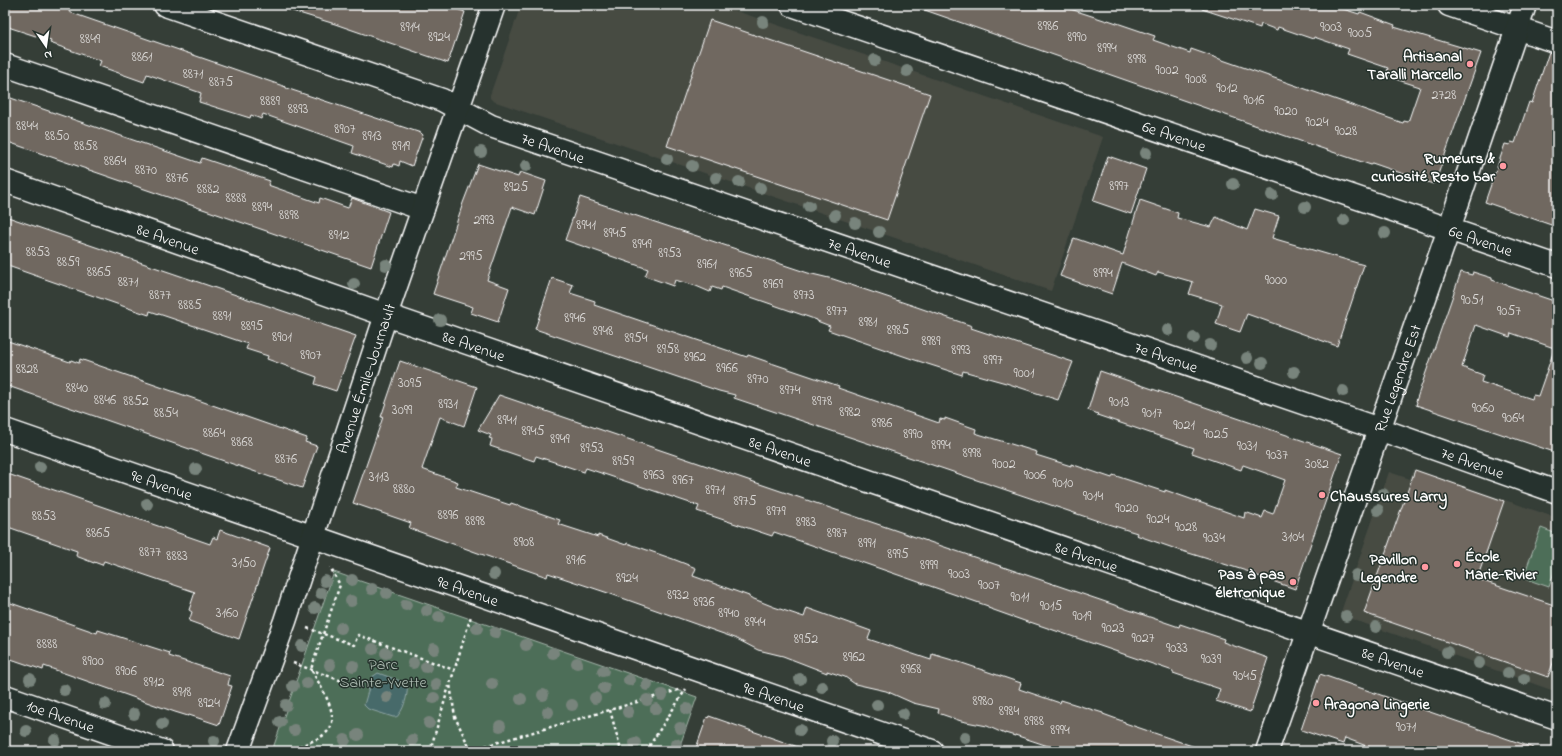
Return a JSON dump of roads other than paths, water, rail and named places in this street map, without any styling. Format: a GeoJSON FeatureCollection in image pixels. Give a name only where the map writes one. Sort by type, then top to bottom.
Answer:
{"type":"FeatureCollection","features":[{"type":"Feature","properties":{"kind":"street","name":"7e Avenue"},"geometry":{"type":"LineString","coordinates":[[165,5],[435,98],[491,126],[1379,428],[1557,492]]}},
{"type":"Feature","properties":{"kind":"street","name":"Avenue Émile-Journault"},"geometry":{"type":"LineString","coordinates":[[238,751],[313,536],[386,315],[457,108],[494,5]]}},
{"type":"Feature","properties":{"kind":"street","name":"6e Avenue"},"geometry":{"type":"LineString","coordinates":[[792,5],[1557,266]]}},
{"type":"Feature","properties":{"kind":"street"},"geometry":{"type":"LineString","coordinates":[[1449,5],[1557,42]]}},
{"type":"Feature","properties":{"kind":"street","name":"Rue Legendre Est"},"geometry":{"type":"LineString","coordinates":[[1267,751],[1449,229],[1525,5]]}},
{"type":"Feature","properties":{"kind":"street"},"geometry":{"type":"LineString","coordinates":[[5,65],[423,209]]}},
{"type":"Feature","properties":{"kind":"street","name":"8e Avenue"},"geometry":{"type":"LineString","coordinates":[[5,181],[386,315],[1557,718]]}},
{"type":"Feature","properties":{"kind":"street","name":"9e Avenue"},"geometry":{"type":"LineString","coordinates":[[5,430],[932,751]]}},
{"type":"Feature","properties":{"kind":"street","name":"10e Avenue"},"geometry":{"type":"LineString","coordinates":[[5,696],[162,751]]}},
{"type":"Feature","properties":{"kind":"water"},"geometry":{"type":"Polygon","coordinates":[[[378,673],[406,683],[406,699],[403,708],[397,717],[368,709],[364,705],[372,677],[378,673]]]}},
{"type":"Feature","properties":{"kind":"place","name":"Artisanal Taralli Marcello"},"geometry":{"type":"Point","coordinates":[1470,64]}},
{"type":"Feature","properties":{"kind":"place","name":"Rumeurs & curiosité Resto bar"},"geometry":{"type":"Point","coordinates":[1503,166]}},
{"type":"Feature","properties":{"kind":"place","name":"Chaussures Larry"},"geometry":{"type":"Point","coordinates":[1322,495]}},
{"type":"Feature","properties":{"kind":"place","name":"École Marie-Rivier"},"geometry":{"type":"Point","coordinates":[1457,564]}},
{"type":"Feature","properties":{"kind":"place","name":"Pavillon Legendre"},"geometry":{"type":"Point","coordinates":[1425,567]}},
{"type":"Feature","properties":{"kind":"place","name":"Pas à pas életronique"},"geometry":{"type":"Point","coordinates":[1293,582]}},
{"type":"Feature","properties":{"kind":"place","name":"Aragona Lingerie"},"geometry":{"type":"Point","coordinates":[1316,703]}},
{"type":"Feature","properties":{"kind":"park label","name":"Parc Sainte-Yvette"},"geometry":{"type":"Point","coordinates":[383,672]}}]}
